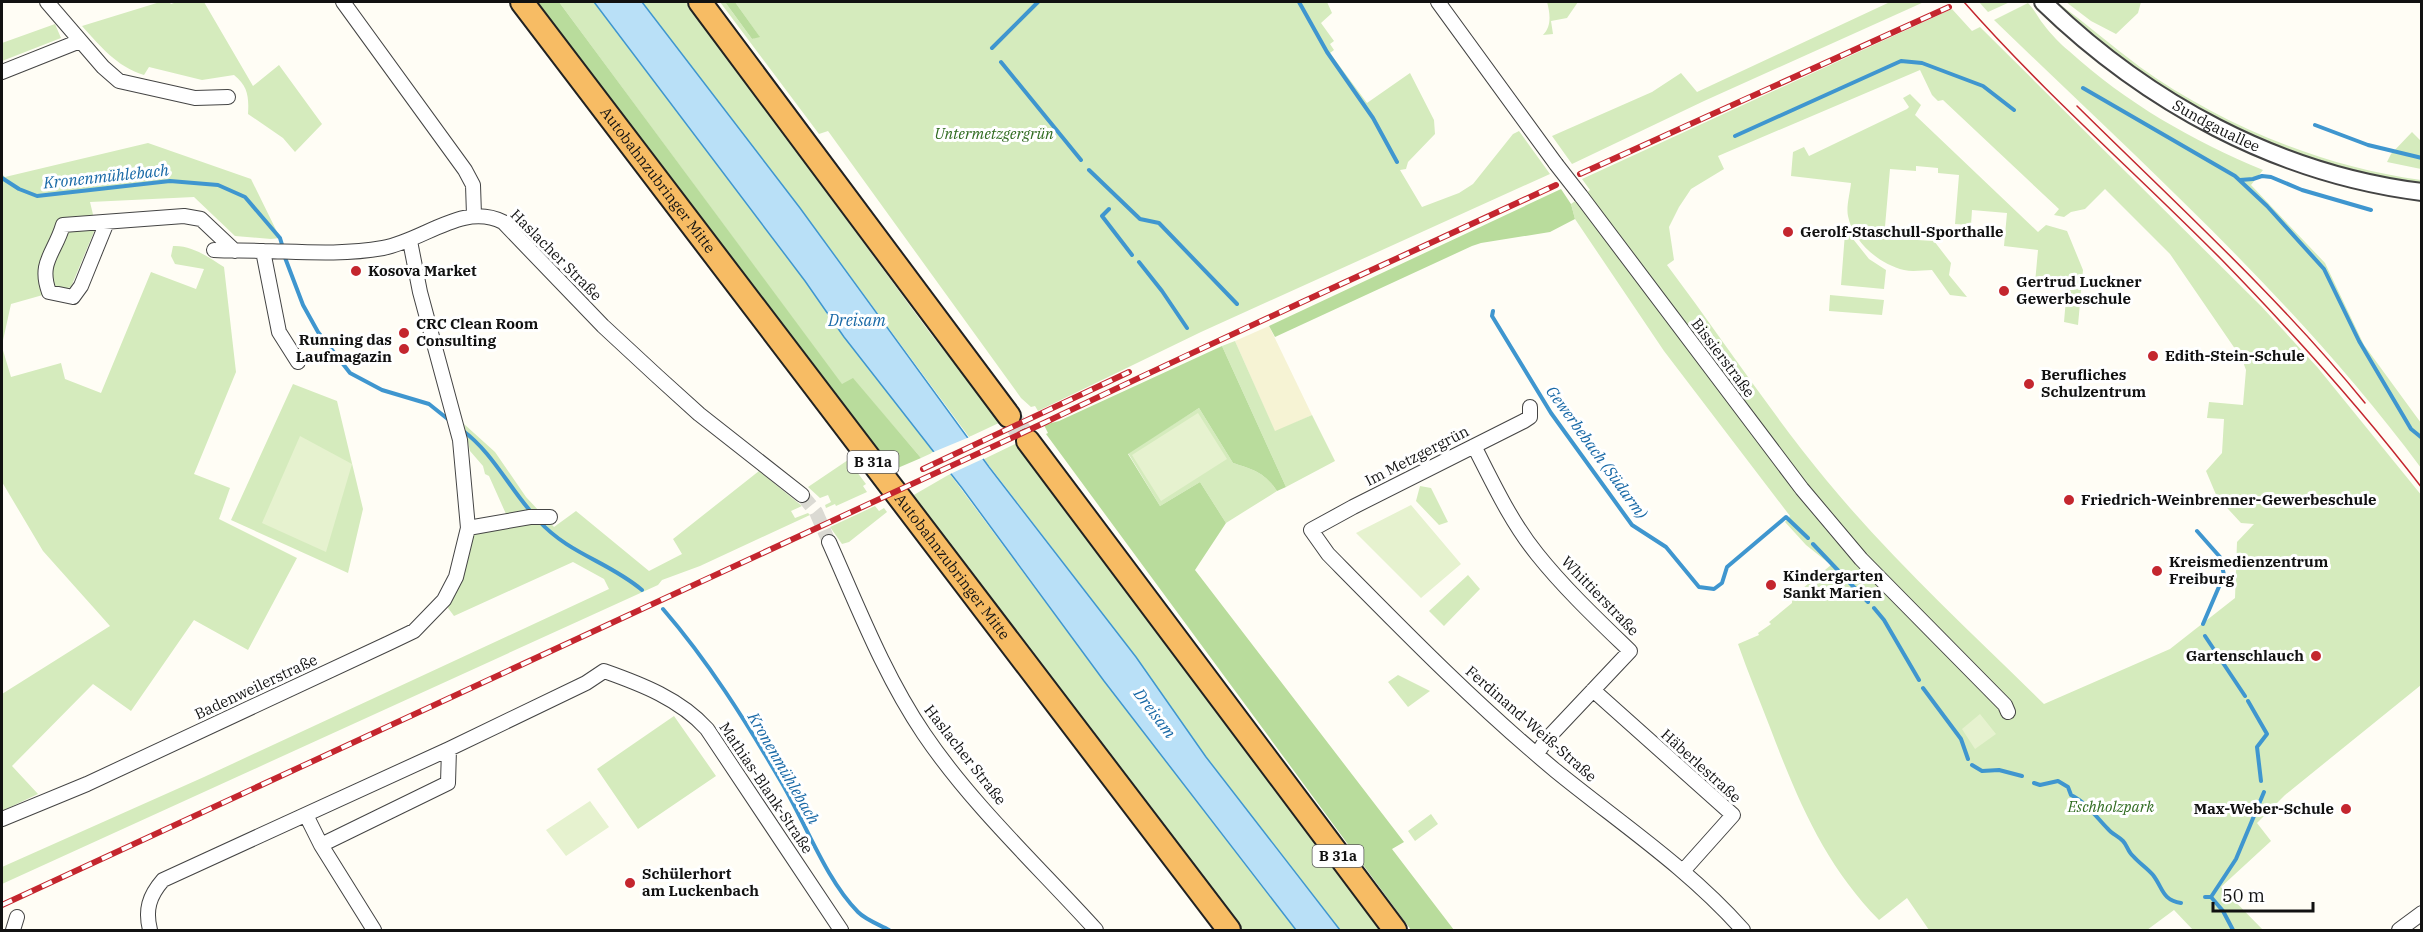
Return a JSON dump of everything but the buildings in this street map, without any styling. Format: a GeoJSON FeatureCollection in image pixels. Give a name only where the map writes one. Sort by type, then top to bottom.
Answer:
{"type":"FeatureCollection","features":[{"type":"Feature","properties":{"kind":"highway","name":"Autobahnzubringer Mitte"},"geometry":{"type":"LineString","coordinates":[[522,2],[1229,930]]}},
{"type":"Feature","properties":{"kind":"highway"},"geometry":{"type":"LineString","coordinates":[[700,2],[1009,416]]}},
{"type":"Feature","properties":{"kind":"highway","name":"B 31a"},"geometry":{"type":"LineString","coordinates":[[1028,441],[1395,930]]}},
{"type":"Feature","properties":{"kind":"street"},"geometry":{"type":"LineString","coordinates":[[47,2],[103,67],[119,81],[195,98],[228,97]]}},
{"type":"Feature","properties":{"kind":"street"},"geometry":{"type":"LineString","coordinates":[[214,250],[321,254],[383,248],[411,240],[459,218],[474,215],[473,185],[465,170],[343,2]]}},
{"type":"Feature","properties":{"kind":"street","name":"Bissierstraße"},"geometry":{"type":"LineString","coordinates":[[1438,2],[1556,164],[1802,489],[1861,559],[2005,705],[2008,711]]}},
{"type":"Feature","properties":{"kind":"street","name":"Sundgauallee"},"geometry":{"type":"LineString","coordinates":[[2043,2],[2072,30],[2144,86],[2237,138],[2280,156],[2340,176],[2421,192]]}},
{"type":"Feature","properties":{"kind":"street"},"geometry":{"type":"LineString","coordinates":[[2,72],[80,41]]}},
{"type":"Feature","properties":{"kind":"street","name":"Haslacher Straße"},"geometry":{"type":"LineString","coordinates":[[474,215],[490,216],[503,222],[603,326],[657,376],[699,414],[802,495]]}},
{"type":"Feature","properties":{"kind":"street"},"geometry":{"type":"LineString","coordinates":[[107,222],[81,286],[73,297],[49,292],[44,278],[47,261],[63,225],[184,216],[201,219],[235,251]]}},
{"type":"Feature","properties":{"kind":"street","name":"Badenweilerstraße"},"geometry":{"type":"LineString","coordinates":[[2,819],[87,784],[414,631],[444,600],[456,577],[468,528],[459,437],[420,292],[411,240]]}},
{"type":"Feature","properties":{"kind":"street"},"geometry":{"type":"LineString","coordinates":[[270,251],[279,332],[298,362]]}},
{"type":"Feature","properties":{"kind":"street","name":"Im Metzgergrün"},"geometry":{"type":"LineString","coordinates":[[1311,530],[1524,422],[1530,417],[1530,407]]}},
{"type":"Feature","properties":{"kind":"street","name":"Whittierstraße"},"geometry":{"type":"LineString","coordinates":[[1474,446],[1502,500],[1536,554],[1574,596],[1630,651],[1546,740],[1537,754]]}},
{"type":"Feature","properties":{"kind":"street"},"geometry":{"type":"LineString","coordinates":[[468,528],[542,517]]}},
{"type":"Feature","properties":{"kind":"street","name":"Ferdinand-Weiß-Straße"},"geometry":{"type":"LineString","coordinates":[[1311,530],[1328,554],[1466,692],[1537,754],[1683,871],[1711,896],[1743,930]]}},
{"type":"Feature","properties":{"kind":"street","name":"Haslacher Straße"},"geometry":{"type":"LineString","coordinates":[[829,542],[882,660],[925,735],[970,792],[1096,930]]}},
{"type":"Feature","properties":{"kind":"street","name":"Mathias-Blank-Straße"},"geometry":{"type":"LineString","coordinates":[[150,930],[146,909],[153,891],[163,880],[449,749],[586,683],[604,671],[670,699],[699,720],[841,930]]}},
{"type":"Feature","properties":{"kind":"street","name":"Häberlestraße"},"geometry":{"type":"LineString","coordinates":[[1593,690],[1733,815],[1683,871]]}},
{"type":"Feature","properties":{"kind":"street"},"geometry":{"type":"LineString","coordinates":[[321,845],[448,783],[449,749]]}},
{"type":"Feature","properties":{"kind":"street"},"geometry":{"type":"LineString","coordinates":[[306,815],[321,845],[374,930]]}},
{"type":"Feature","properties":{"kind":"street"},"geometry":{"type":"LineString","coordinates":[[2399,930],[2421,913]]}},
{"type":"Feature","properties":{"kind":"shaded area"},"geometry":{"type":"Polygon","coordinates":[[[1269,326],[1312,415],[1275,432],[1235,341],[1269,326]]]}},
{"type":"Feature","properties":{"kind":"green space"},"geometry":{"type":"Polygon","coordinates":[[[160,2],[171,4],[204,2],[253,86],[279,65],[322,124],[295,152],[283,138],[248,114],[247,92],[234,75],[202,80],[149,67],[144,75],[117,61],[82,26],[160,2]]]}},
{"type":"Feature","properties":{"kind":"green space"},"geometry":{"type":"Polygon","coordinates":[[[536,2],[559,2],[842,384],[853,378],[921,458],[893,470],[536,2]]]}},
{"type":"Feature","properties":{"kind":"green space"},"geometry":{"type":"Polygon","coordinates":[[[559,2],[594,2],[805,281],[844,337],[934,452],[921,458],[853,379],[842,385],[559,2]]]}},
{"type":"Feature","properties":{"kind":"green space"},"geometry":{"type":"Polygon","coordinates":[[[642,2],[686,2],[930,333],[1001,422],[969,437],[800,208],[642,2]]]}},
{"type":"Feature","properties":{"kind":"green space","name":"Untermetzgergrün"},"geometry":{"type":"Polygon","coordinates":[[[720,2],[725,2],[752,39],[759,36],[735,2],[1327,2],[1332,13],[1321,23],[1334,41],[1330,44],[1334,50],[1330,53],[1367,103],[1410,73],[1434,120],[1435,134],[1408,162],[1406,169],[1400,170],[1422,207],[1459,193],[1473,184],[1513,134],[1519,131],[1550,174],[1201,332],[1038,411],[1035,406],[1031,407],[1021,398],[828,131],[819,134],[720,2]]]}},
{"type":"Feature","properties":{"kind":"green space"},"geometry":{"type":"Polygon","coordinates":[[[725,2],[735,2],[760,37],[752,39],[725,2]]]}},
{"type":"Feature","properties":{"kind":"green space"},"geometry":{"type":"Polygon","coordinates":[[[1547,2],[1578,2],[1567,18],[1551,21],[1553,34],[1543,35],[1549,24],[1547,2]]]}},
{"type":"Feature","properties":{"kind":"green space"},"geometry":{"type":"Polygon","coordinates":[[[1890,2],[1924,2],[1704,101],[1572,164],[1552,136],[1652,92],[1681,73],[1697,92],[1890,2]]]}},
{"type":"Feature","properties":{"kind":"green space"},"geometry":{"type":"Polygon","coordinates":[[[1979,2],[2010,2],[1988,12],[1979,2]]]}},
{"type":"Feature","properties":{"kind":"green space"},"geometry":{"type":"Polygon","coordinates":[[[2052,2],[2057,2],[2140,67],[2171,88],[2239,125],[2310,154],[2384,174],[2421,180],[2421,187],[2384,180],[2312,160],[2276,147],[2208,116],[2132,70],[2052,2]]]}},
{"type":"Feature","properties":{"kind":"green space"},"geometry":{"type":"Polygon","coordinates":[[[2066,2],[2141,2],[2138,13],[2116,34],[2091,21],[2066,2]]]}},
{"type":"Feature","properties":{"kind":"green space"},"geometry":{"type":"Polygon","coordinates":[[[2028,3],[2059,42],[2091,70],[2137,104],[2186,133],[2263,170],[2251,185],[2325,263],[2364,345],[2421,423],[2421,468],[2323,348],[2271,291],[2162,181],[1994,20],[2028,3]]]}},
{"type":"Feature","properties":{"kind":"green space","name":"Eschholzpark"},"geometry":{"type":"Polygon","coordinates":[[[1952,9],[1972,31],[1980,27],[2261,306],[2318,368],[2422,496],[2421,685],[2285,795],[2257,823],[2271,841],[2221,887],[2263,930],[2193,930],[2174,910],[2147,930],[1929,930],[1907,898],[1879,920],[1843,877],[1815,831],[1792,782],[1738,644],[1759,635],[1758,633],[1771,624],[1769,622],[1792,603],[1799,595],[1797,593],[1831,565],[1806,545],[1785,522],[1790,516],[1664,351],[1575,219],[1571,204],[1590,190],[1582,179],[1952,9]],[[1920,70],[1718,156],[1724,169],[1691,189],[1669,227],[1674,260],[1667,265],[1786,428],[1852,511],[1933,595],[2044,704],[2170,649],[2235,598],[2237,542],[2254,524],[2241,523],[2217,497],[2206,471],[2222,453],[2224,419],[2207,418],[2209,402],[2243,405],[2246,370],[2242,359],[2170,254],[2105,189],[2085,209],[2071,212],[2064,217],[2054,215],[2059,209],[1943,100],[1938,101],[1932,95],[1920,70]]]}},
{"type":"Feature","properties":{"kind":"green space"},"geometry":{"type":"Polygon","coordinates":[[[55,24],[61,38],[2,61],[2,43],[55,24]]]}},
{"type":"Feature","properties":{"kind":"green space"},"geometry":{"type":"Polygon","coordinates":[[[1910,94],[1921,105],[1915,115],[2038,232],[2046,225],[2067,231],[2083,270],[2078,325],[2064,322],[2067,287],[2035,283],[2038,250],[2004,246],[2007,213],[1972,210],[1971,225],[1955,224],[1959,175],[1938,173],[1938,168],[1916,166],[1916,171],[1890,169],[1884,238],[1934,241],[1951,263],[1949,275],[1967,297],[1950,295],[1932,270],[1904,270],[1885,263],[1868,250],[1855,235],[1848,216],[1851,183],[1791,176],[1793,152],[1804,147],[1809,156],[1907,109],[1909,107],[1903,98],[1910,94]]]}},
{"type":"Feature","properties":{"kind":"green space"},"geometry":{"type":"Polygon","coordinates":[[[2412,132],[2421,141],[2421,169],[2387,162],[2391,154],[2412,132]]]}},
{"type":"Feature","properties":{"kind":"green space"},"geometry":{"type":"Polygon","coordinates":[[[148,143],[251,179],[280,238],[235,236],[194,197],[90,202],[96,227],[71,287],[11,304],[2,345],[2,174],[5,177],[148,143]]]}},
{"type":"Feature","properties":{"kind":"green space"},"geometry":{"type":"Polygon","coordinates":[[[1561,189],[1571,204],[1575,219],[1550,232],[1472,246],[1275,337],[1269,326],[1561,189]]]}},
{"type":"Feature","properties":{"kind":"green space"},"geometry":{"type":"Polygon","coordinates":[[[1845,233],[1849,234],[1869,259],[1886,270],[1884,289],[1841,285],[1845,233]]]}},
{"type":"Feature","properties":{"kind":"green space"},"geometry":{"type":"Polygon","coordinates":[[[173,246],[193,250],[224,267],[236,372],[194,474],[230,488],[219,519],[297,558],[248,650],[194,620],[131,711],[93,684],[12,766],[38,794],[2,811],[2,694],[110,626],[43,551],[2,482],[2,347],[11,377],[61,363],[65,379],[101,393],[151,272],[196,289],[204,269],[175,264],[171,256],[173,246]]]}},
{"type":"Feature","properties":{"kind":"green space"},"geometry":{"type":"Polygon","coordinates":[[[1830,295],[1884,300],[1882,315],[1829,311],[1830,295]]]}},
{"type":"Feature","properties":{"kind":"green space"},"geometry":{"type":"Polygon","coordinates":[[[1235,341],[1275,431],[1312,415],[1335,461],[1286,487],[1222,346],[1235,341]]]}},
{"type":"Feature","properties":{"kind":"green space"},"geometry":{"type":"Polygon","coordinates":[[[1222,346],[1286,487],[1277,491],[1258,472],[1233,463],[1199,408],[1128,454],[1160,506],[1200,482],[1226,523],[1195,570],[1404,842],[1392,849],[1454,930],[1411,930],[1046,434],[1048,433],[1044,425],[1059,421],[1222,346]]]}},
{"type":"Feature","properties":{"kind":"green space"},"geometry":{"type":"Polygon","coordinates":[[[293,384],[337,401],[363,509],[348,573],[231,520],[293,384]]]}},
{"type":"Feature","properties":{"kind":"green space"},"geometry":{"type":"Polygon","coordinates":[[[1199,408],[1233,463],[1258,473],[1277,491],[1226,523],[1200,482],[1160,506],[1128,453],[1199,408]]]}},
{"type":"Feature","properties":{"kind":"green space"},"geometry":{"type":"Polygon","coordinates":[[[1198,413],[1227,459],[1161,501],[1132,455],[1198,413]]]}},
{"type":"Feature","properties":{"kind":"green space"},"geometry":{"type":"Polygon","coordinates":[[[464,424],[495,452],[526,497],[554,527],[576,511],[649,571],[682,554],[673,539],[759,471],[802,506],[791,511],[795,518],[808,513],[810,515],[700,566],[662,580],[658,585],[2,884],[2,867],[204,777],[609,589],[604,579],[573,562],[454,616],[448,608],[465,566],[472,535],[521,523],[506,514],[489,476],[485,474],[483,466],[470,451],[464,424]]]}},
{"type":"Feature","properties":{"kind":"green space"},"geometry":{"type":"Polygon","coordinates":[[[300,436],[352,464],[326,552],[262,523],[300,436]]]}},
{"type":"Feature","properties":{"kind":"green space"},"geometry":{"type":"Polygon","coordinates":[[[1015,444],[1382,930],[1340,930],[1206,757],[1136,657],[984,459],[1015,444]]]}},
{"type":"Feature","properties":{"kind":"green space"},"geometry":{"type":"Polygon","coordinates":[[[848,460],[866,484],[863,486],[867,492],[826,508],[825,505],[831,502],[828,495],[820,498],[808,487],[848,460]]]}},
{"type":"Feature","properties":{"kind":"green space"},"geometry":{"type":"Polygon","coordinates":[[[950,474],[1104,681],[1296,930],[1239,930],[912,496],[950,474]]]}},
{"type":"Feature","properties":{"kind":"green space"},"geometry":{"type":"Polygon","coordinates":[[[1420,486],[1431,488],[1448,522],[1439,525],[1416,501],[1420,486]]]}},
{"type":"Feature","properties":{"kind":"green space"},"geometry":{"type":"Polygon","coordinates":[[[1411,505],[1461,564],[1421,598],[1356,533],[1411,505]]]}},
{"type":"Feature","properties":{"kind":"green space"},"geometry":{"type":"Polygon","coordinates":[[[875,506],[879,511],[884,508],[887,512],[849,542],[842,544],[830,527],[875,506]]]}},
{"type":"Feature","properties":{"kind":"green space"},"geometry":{"type":"Polygon","coordinates":[[[1468,575],[1480,589],[1444,626],[1429,611],[1468,575]]]}},
{"type":"Feature","properties":{"kind":"green space"},"geometry":{"type":"Polygon","coordinates":[[[1398,675],[1430,691],[1408,707],[1388,682],[1398,675]]]}},
{"type":"Feature","properties":{"kind":"green space"},"geometry":{"type":"Polygon","coordinates":[[[1980,714],[1996,734],[1975,749],[1962,729],[1980,714]]]}},
{"type":"Feature","properties":{"kind":"green space"},"geometry":{"type":"Polygon","coordinates":[[[674,716],[716,776],[638,829],[597,769],[674,716]]]}},
{"type":"Feature","properties":{"kind":"green space"},"geometry":{"type":"Polygon","coordinates":[[[590,801],[609,827],[566,856],[546,830],[590,801]]]}},
{"type":"Feature","properties":{"kind":"green space"},"geometry":{"type":"Polygon","coordinates":[[[1431,814],[1438,824],[1415,841],[1408,831],[1431,814]]]}},
{"type":"Feature","properties":{"kind":"water","name":"Dreisam"},"geometry":{"type":"Polygon","coordinates":[[[594,2],[642,2],[800,208],[989,467],[1136,657],[1206,757],[1340,930],[1296,930],[1104,681],[962,488],[844,337],[805,281],[594,2]]]}},
{"type":"Feature","properties":{"kind":"pier"},"geometry":{"type":"Polygon","coordinates":[[[972,436],[987,457],[948,475],[931,453],[972,436]]]}},
{"type":"Feature","properties":{"kind":"waterway"},"geometry":{"type":"LineString","coordinates":[[992,48],[1038,2]]}},
{"type":"Feature","properties":{"kind":"waterway","name":"Gewerbebach (Südarm)"},"geometry":{"type":"LineString","coordinates":[[1299,2],[1327,52],[1373,118],[1397,162]]}},
{"type":"Feature","properties":{"kind":"waterway"},"geometry":{"type":"LineString","coordinates":[[1735,136],[1901,61],[1922,63],[1983,86],[2014,110]]}},
{"type":"Feature","properties":{"kind":"waterway"},"geometry":{"type":"LineString","coordinates":[[1001,62],[1081,160]]}},
{"type":"Feature","properties":{"kind":"waterway"},"geometry":{"type":"LineString","coordinates":[[2083,88],[2235,176],[2267,206],[2324,269],[2359,341],[2411,429],[2422,438]]}},
{"type":"Feature","properties":{"kind":"waterway"},"geometry":{"type":"LineString","coordinates":[[2315,125],[2368,145],[2422,158]]}},
{"type":"Feature","properties":{"kind":"waterway"},"geometry":{"type":"LineString","coordinates":[[1089,170],[1140,219],[1159,223],[1237,304]]}},
{"type":"Feature","properties":{"kind":"waterway"},"geometry":{"type":"LineString","coordinates":[[2240,180],[2262,176],[2271,177],[2302,190],[2371,210]]}},
{"type":"Feature","properties":{"kind":"waterway","name":"Kronenmühlebach"},"geometry":{"type":"LineString","coordinates":[[2,178],[19,189],[37,196],[170,181],[218,185],[245,197],[280,238],[283,248]]}},
{"type":"Feature","properties":{"kind":"waterway"},"geometry":{"type":"LineString","coordinates":[[1109,209],[1102,216],[1132,255]]}},
{"type":"Feature","properties":{"kind":"waterway","name":"Kronenmühlebach"},"geometry":{"type":"LineString","coordinates":[[284,255],[303,305],[318,332],[350,373],[382,390],[429,404],[449,420]]}},
{"type":"Feature","properties":{"kind":"waterway"},"geometry":{"type":"LineString","coordinates":[[1139,262],[1187,328]]}},
{"type":"Feature","properties":{"kind":"waterway","name":"Gewerbebach (Südarm)"},"geometry":{"type":"LineString","coordinates":[[1493,311],[1492,316],[1551,413],[1632,525],[1666,547],[1699,587],[1714,589],[1722,583],[1727,567],[1786,517],[1808,538]]}},
{"type":"Feature","properties":{"kind":"waterway","name":"Kronenmühlebach"},"geometry":{"type":"LineString","coordinates":[[462,430],[482,448],[532,513]]}},
{"type":"Feature","properties":{"kind":"waterway","name":"Kronenmühlebach"},"geometry":{"type":"LineString","coordinates":[[539,521],[563,542],[616,572],[642,590]]}},
{"type":"Feature","properties":{"kind":"waterway"},"geometry":{"type":"LineString","coordinates":[[2197,531],[2220,557],[2224,575],[2203,624]]}},
{"type":"Feature","properties":{"kind":"waterway","name":"Gewerbebach (Südarm)"},"geometry":{"type":"LineString","coordinates":[[1813,544],[1868,602]]}},
{"type":"Feature","properties":{"kind":"waterway","name":"Gewerbebach (Südarm)"},"geometry":{"type":"LineString","coordinates":[[1874,608],[1884,620],[1919,680]]}},
{"type":"Feature","properties":{"kind":"waterway","name":"Kronenmühlebach"},"geometry":{"type":"LineString","coordinates":[[663,609],[711,670],[766,756],[835,883],[861,915],[889,930]]}},
{"type":"Feature","properties":{"kind":"waterway"},"geometry":{"type":"LineString","coordinates":[[2205,636],[2245,696]]}},
{"type":"Feature","properties":{"kind":"waterway","name":"Gewerbebach (Südarm)"},"geometry":{"type":"LineString","coordinates":[[1923,688],[1961,739],[1968,759]]}},
{"type":"Feature","properties":{"kind":"waterway"},"geometry":{"type":"LineString","coordinates":[[2248,701],[2267,734],[2257,747],[2261,781]]}},
{"type":"Feature","properties":{"kind":"waterway","name":"Gewerbebach (Südarm)"},"geometry":{"type":"LineString","coordinates":[[1972,765],[1982,771],[1999,770],[2022,776]]}},
{"type":"Feature","properties":{"kind":"waterway","name":"Gewerbebach (Südarm)"},"geometry":{"type":"LineString","coordinates":[[2034,783],[2040,785],[2058,781],[2068,787],[2071,795],[2123,841],[2131,854],[2153,875],[2166,896],[2181,903]]}},
{"type":"Feature","properties":{"kind":"waterway"},"geometry":{"type":"LineString","coordinates":[[2211,897],[2236,859],[2264,792]]}},
{"type":"Feature","properties":{"kind":"waterway","name":"Gewerbebach (Südarm)"},"geometry":{"type":"LineString","coordinates":[[2205,897],[2211,897],[2223,911],[2233,930]]}},
{"type":"Feature","properties":{"kind":"tunnel"},"geometry":{"type":"LineString","coordinates":[[1009,416],[1028,441]]}},
{"type":"Feature","properties":{"kind":"tunnel"},"geometry":{"type":"LineString","coordinates":[[802,495],[816,512],[829,542]]}},
{"type":"Feature","properties":{"kind":"tram line"},"geometry":{"type":"LineString","coordinates":[[1964,2],[2026,68],[2189,227],[2274,314],[2350,399],[2422,488]]}},
{"type":"Feature","properties":{"kind":"tram line"},"geometry":{"type":"LineString","coordinates":[[2077,106],[2297,325],[2365,403]]}},
{"type":"Feature","properties":{"kind":"railway"},"geometry":{"type":"LineString","coordinates":[[1580,174],[1949,7]]}},
{"type":"Feature","properties":{"kind":"railway"},"geometry":{"type":"LineString","coordinates":[[2,905],[1556,185]]}},
{"type":"Feature","properties":{"kind":"railway"},"geometry":{"type":"LineString","coordinates":[[923,469],[1129,372]]}},
{"type":"Feature","properties":{"kind":"place","name":"Gerolf-Staschull-Sporthalle"},"geometry":{"type":"Point","coordinates":[1788,232]}},
{"type":"Feature","properties":{"kind":"place","name":"Kosova Market"},"geometry":{"type":"Point","coordinates":[356,271]}},
{"type":"Feature","properties":{"kind":"place","name":"Gertrud Luckner Gewerbeschule"},"geometry":{"type":"Point","coordinates":[2004,291]}},
{"type":"Feature","properties":{"kind":"place","name":"CRC Clean Room Consulting"},"geometry":{"type":"Point","coordinates":[404,333]}},
{"type":"Feature","properties":{"kind":"place","name":"Running das Laufmagazin"},"geometry":{"type":"Point","coordinates":[404,349]}},
{"type":"Feature","properties":{"kind":"place","name":"Edith-Stein-Schule"},"geometry":{"type":"Point","coordinates":[2153,356]}},
{"type":"Feature","properties":{"kind":"place","name":"Berufliches Schulzentrum"},"geometry":{"type":"Point","coordinates":[2029,384]}},
{"type":"Feature","properties":{"kind":"place","name":"Friedrich-Weinbrenner-Gewerbeschule"},"geometry":{"type":"Point","coordinates":[2069,500]}},
{"type":"Feature","properties":{"kind":"place","name":"Kreismedienzentrum Freiburg"},"geometry":{"type":"Point","coordinates":[2157,571]}},
{"type":"Feature","properties":{"kind":"place","name":"Kindergarten Sankt Marien"},"geometry":{"type":"Point","coordinates":[1771,585]}},
{"type":"Feature","properties":{"kind":"place","name":"Gartenschlauch"},"geometry":{"type":"Point","coordinates":[2316,656]}},
{"type":"Feature","properties":{"kind":"place","name":"Max-Weber-Schule"},"geometry":{"type":"Point","coordinates":[2346,809]}},
{"type":"Feature","properties":{"kind":"place","name":"Schülerhort am Luckenbach"},"geometry":{"type":"Point","coordinates":[630,883]}}]}
